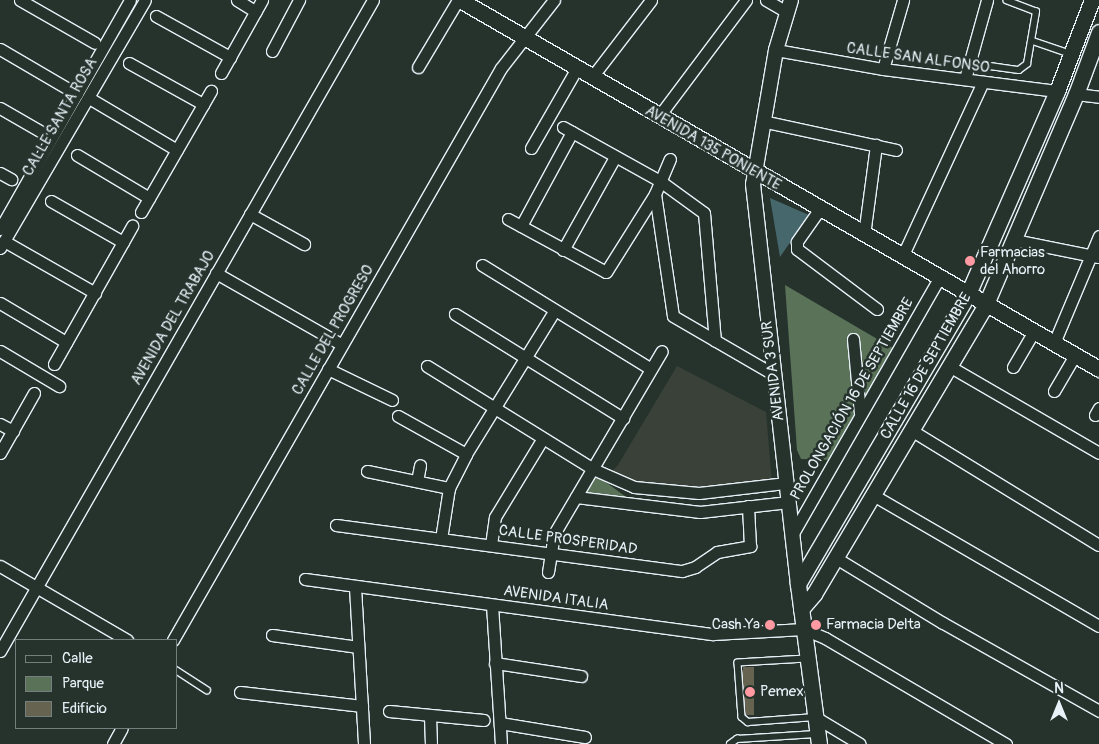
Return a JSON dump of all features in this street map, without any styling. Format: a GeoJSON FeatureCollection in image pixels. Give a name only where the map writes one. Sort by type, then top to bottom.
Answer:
{"type":"FeatureCollection","features":[{"type":"Feature","properties":{"kind":"main road","name":"AVENIDA 135 PONIENTE"},"geometry":{"type":"LineString","coordinates":[[459,0],[819,210],[1099,369]]}},
{"type":"Feature","properties":{"kind":"main road","name":"CALLE 16 DE SEPTIEMBRE"},"geometry":{"type":"LineString","coordinates":[[798,584],[968,294],[1057,91],[1092,0]]}},
{"type":"Feature","properties":{"kind":"main road","name":"CALLE 16 DE SEPTIEMBRE"},"geometry":{"type":"LineString","coordinates":[[801,609],[836,558],[986,304],[1076,94],[1099,32]]}},
{"type":"Feature","properties":{"kind":"main road","name":"AVENIDA 3 SUR"},"geometry":{"type":"LineString","coordinates":[[798,584],[818,739]]}},
{"type":"Feature","properties":{"kind":"street"},"geometry":{"type":"LineString","coordinates":[[20,0],[94,43]]}},
{"type":"Feature","properties":{"kind":"street","name":"CALLE SANTA ROSA"},"geometry":{"type":"LineString","coordinates":[[0,229],[130,0]]}},
{"type":"Feature","properties":{"kind":"street","name":"CALLE SANTA ROSA"},"geometry":{"type":"LineString","coordinates":[[2,245],[145,0]]}},
{"type":"Feature","properties":{"kind":"street"},"geometry":{"type":"LineString","coordinates":[[237,0],[256,12]]}},
{"type":"Feature","properties":{"kind":"street"},"geometry":{"type":"LineString","coordinates":[[221,73],[262,0]]}},
{"type":"Feature","properties":{"kind":"street"},"geometry":{"type":"LineString","coordinates":[[272,51],[299,0]]}},
{"type":"Feature","properties":{"kind":"street","name":"AVENIDA DEL TRABAJO"},"geometry":{"type":"LineString","coordinates":[[0,651],[373,0]]}},
{"type":"Feature","properties":{"kind":"street"},"geometry":{"type":"LineString","coordinates":[[418,67],[459,0]]}},
{"type":"Feature","properties":{"kind":"street","name":"CALLE DEL PROGRESO"},"geometry":{"type":"LineString","coordinates":[[174,639],[501,68],[523,37],[554,0]]}},
{"type":"Feature","properties":{"kind":"street"},"geometry":{"type":"LineString","coordinates":[[592,77],[651,0]]}},
{"type":"Feature","properties":{"kind":"street"},"geometry":{"type":"LineString","coordinates":[[659,116],[746,0]]}},
{"type":"Feature","properties":{"kind":"street"},"geometry":{"type":"LineString","coordinates":[[766,0],[789,6]]}},
{"type":"Feature","properties":{"kind":"street"},"geometry":{"type":"LineString","coordinates":[[883,69],[903,0]]}},
{"type":"Feature","properties":{"kind":"street"},"geometry":{"type":"LineString","coordinates":[[965,80],[987,0]]}},
{"type":"Feature","properties":{"kind":"street","name":"AVENIDA 3 SUR"},"geometry":{"type":"LineString","coordinates":[[789,6],[776,50],[753,171],[754,204],[798,584]]}},
{"type":"Feature","properties":{"kind":"street"},"geometry":{"type":"LineString","coordinates":[[156,16],[230,57]]}},
{"type":"Feature","properties":{"kind":"street"},"geometry":{"type":"LineString","coordinates":[[0,49],[77,94]]}},
{"type":"Feature","properties":{"kind":"street","name":"CALLE SAN ALFONSO"},"geometry":{"type":"LineString","coordinates":[[776,50],[883,69],[1057,91]]}},
{"type":"Feature","properties":{"kind":"street"},"geometry":{"type":"LineString","coordinates":[[129,63],[203,104]]}},
{"type":"Feature","properties":{"kind":"street"},"geometry":{"type":"LineString","coordinates":[[530,148],[577,68]]}},
{"type":"Feature","properties":{"kind":"street"},"geometry":{"type":"LineString","coordinates":[[902,257],[983,82]]}},
{"type":"Feature","properties":{"kind":"street"},"geometry":{"type":"LineString","coordinates":[[142,212],[211,91]]}},
{"type":"Feature","properties":{"kind":"street"},"geometry":{"type":"LineString","coordinates":[[1076,94],[1099,97]]}},
{"type":"Feature","properties":{"kind":"street"},"geometry":{"type":"LineString","coordinates":[[89,98],[177,150]]}},
{"type":"Feature","properties":{"kind":"street"},"geometry":{"type":"LineString","coordinates":[[0,108],[40,131]]}},
{"type":"Feature","properties":{"kind":"street"},"geometry":{"type":"LineString","coordinates":[[64,116],[75,122]]}},
{"type":"Feature","properties":{"kind":"street"},"geometry":{"type":"LineString","coordinates":[[762,121],[896,150]]}},
{"type":"Feature","properties":{"kind":"street"},"geometry":{"type":"LineString","coordinates":[[521,226],[567,130],[660,182],[704,213],[715,341]]}},
{"type":"Feature","properties":{"kind":"street"},"geometry":{"type":"LineString","coordinates":[[864,235],[876,145]]}},
{"type":"Feature","properties":{"kind":"street"},"geometry":{"type":"LineString","coordinates":[[78,155],[149,198]]}},
{"type":"Feature","properties":{"kind":"street"},"geometry":{"type":"LineString","coordinates":[[563,250],[615,157]]}},
{"type":"Feature","properties":{"kind":"street"},"geometry":{"type":"LineString","coordinates":[[508,219],[606,272],[655,194],[670,159]]}},
{"type":"Feature","properties":{"kind":"street"},"geometry":{"type":"LineString","coordinates":[[0,173],[11,179]]}},
{"type":"Feature","properties":{"kind":"street"},"geometry":{"type":"LineString","coordinates":[[655,194],[670,311],[677,320],[773,374]]}},
{"type":"Feature","properties":{"kind":"street"},"geometry":{"type":"LineString","coordinates":[[51,201],[123,242]]}},
{"type":"Feature","properties":{"kind":"street"},"geometry":{"type":"LineString","coordinates":[[819,210],[797,242],[798,249],[878,309]]}},
{"type":"Feature","properties":{"kind":"street"},"geometry":{"type":"LineString","coordinates":[[250,214],[304,244]]}},
{"type":"Feature","properties":{"kind":"street"},"geometry":{"type":"LineString","coordinates":[[54,364],[132,226]]}},
{"type":"Feature","properties":{"kind":"street"},"geometry":{"type":"LineString","coordinates":[[1054,343],[1095,257],[1099,236]]}},
{"type":"Feature","properties":{"kind":"street"},"geometry":{"type":"LineString","coordinates":[[1014,240],[1095,257]]}},
{"type":"Feature","properties":{"kind":"street"},"geometry":{"type":"LineString","coordinates":[[2,245],[95,293]]}},
{"type":"Feature","properties":{"kind":"street"},"geometry":{"type":"LineString","coordinates":[[482,265],[651,369]]}},
{"type":"Feature","properties":{"kind":"street"},"geometry":{"type":"LineString","coordinates":[[216,273],[342,345]]}},
{"type":"Feature","properties":{"kind":"street","name":"PROLONGACIÓN 16 DE SEPTIEMBRE"},"geometry":{"type":"LineString","coordinates":[[792,535],[860,413],[939,278]]}},
{"type":"Feature","properties":{"kind":"street"},"geometry":{"type":"LineString","coordinates":[[0,303],[66,342]]}},
{"type":"Feature","properties":{"kind":"street"},"geometry":{"type":"LineString","coordinates":[[441,539],[450,488],[466,454],[555,310]]}},
{"type":"Feature","properties":{"kind":"street"},"geometry":{"type":"LineString","coordinates":[[455,314],[623,418]]}},
{"type":"Feature","properties":{"kind":"street"},"geometry":{"type":"LineString","coordinates":[[1013,367],[1034,331]]}},
{"type":"Feature","properties":{"kind":"street"},"geometry":{"type":"LineString","coordinates":[[853,339],[860,413]]}},
{"type":"Feature","properties":{"kind":"street"},"geometry":{"type":"LineString","coordinates":[[0,351],[59,386]]}},
{"type":"Feature","properties":{"kind":"street"},"geometry":{"type":"LineString","coordinates":[[548,572],[554,534],[662,351]]}},
{"type":"Feature","properties":{"kind":"street"},"geometry":{"type":"LineString","coordinates":[[1054,391],[1076,355]]}},
{"type":"Feature","properties":{"kind":"street"},"geometry":{"type":"LineString","coordinates":[[427,366],[593,469],[634,487],[699,494],[786,483]]}},
{"type":"Feature","properties":{"kind":"street"},"geometry":{"type":"LineString","coordinates":[[949,366],[1099,453]]}},
{"type":"Feature","properties":{"kind":"street"},"geometry":{"type":"LineString","coordinates":[[328,369],[392,400]]}},
{"type":"Feature","properties":{"kind":"street"},"geometry":{"type":"LineString","coordinates":[[0,453],[34,393]]}},
{"type":"Feature","properties":{"kind":"street"},"geometry":{"type":"LineString","coordinates":[[398,416],[466,454]]}},
{"type":"Feature","properties":{"kind":"street"},"geometry":{"type":"LineString","coordinates":[[0,424],[13,431]]}},
{"type":"Feature","properties":{"kind":"street"},"geometry":{"type":"LineString","coordinates":[[911,430],[1099,544]]}},
{"type":"Feature","properties":{"kind":"street"},"geometry":{"type":"LineString","coordinates":[[491,545],[495,517],[543,438]]}},
{"type":"Feature","properties":{"kind":"street"},"geometry":{"type":"LineString","coordinates":[[417,481],[420,465]]}},
{"type":"Feature","properties":{"kind":"street"},"geometry":{"type":"LineString","coordinates":[[367,471],[450,488]]}},
{"type":"Feature","properties":{"kind":"street"},"geometry":{"type":"LineString","coordinates":[[632,506],[634,487]]}},
{"type":"Feature","properties":{"kind":"street"},"geometry":{"type":"LineString","coordinates":[[873,495],[1099,626]]}},
{"type":"Feature","properties":{"kind":"street"},"geometry":{"type":"LineString","coordinates":[[576,498],[632,506],[700,512],[788,502]]}},
{"type":"Feature","properties":{"kind":"street","name":"CALLE PROSPERIDAD"},"geometry":{"type":"LineString","coordinates":[[336,525],[689,570],[717,552],[750,546],[748,506]]}},
{"type":"Feature","properties":{"kind":"street"},"geometry":{"type":"LineString","coordinates":[[836,558],[943,623],[1099,711]]}},
{"type":"Feature","properties":{"kind":"street"},"geometry":{"type":"LineString","coordinates":[[0,566],[125,639]]}},
{"type":"Feature","properties":{"kind":"street","name":"AVENIDA ITALIA"},"geometry":{"type":"LineString","coordinates":[[305,579],[713,634],[804,629]]}},
{"type":"Feature","properties":{"kind":"street"},"geometry":{"type":"LineString","coordinates":[[355,587],[364,744]]}},
{"type":"Feature","properties":{"kind":"street"},"geometry":{"type":"LineString","coordinates":[[492,605],[501,744]]}},
{"type":"Feature","properties":{"kind":"street"},"geometry":{"type":"LineString","coordinates":[[804,629],[824,638],[1006,744]]}},
{"type":"Feature","properties":{"kind":"street"},"geometry":{"type":"LineString","coordinates":[[272,635],[358,647]]}},
{"type":"Feature","properties":{"kind":"street"},"geometry":{"type":"LineString","coordinates":[[495,663],[581,676]]}},
{"type":"Feature","properties":{"kind":"street"},"geometry":{"type":"LineString","coordinates":[[240,692],[362,706]]}},
{"type":"Feature","properties":{"kind":"street"},"geometry":{"type":"LineString","coordinates":[[389,711],[484,720]]}},
{"type":"Feature","properties":{"kind":"street"},"geometry":{"type":"LineString","coordinates":[[430,716],[431,744]]}},
{"type":"Feature","properties":{"kind":"street"},"geometry":{"type":"LineString","coordinates":[[816,717],[860,744]]}},
{"type":"Feature","properties":{"kind":"street"},"geometry":{"type":"LineString","coordinates":[[500,723],[585,737]]}},
{"type":"Feature","properties":{"kind":"street"},"geometry":{"type":"LineString","coordinates":[[113,744],[121,729]]}},
{"type":"Feature","properties":{"kind":"lane"},"geometry":{"type":"LineString","coordinates":[[990,66],[1025,68],[1033,41],[1036,12],[1007,1]]}},
{"type":"Feature","properties":{"kind":"lane"},"geometry":{"type":"LineString","coordinates":[[1033,41],[1071,54]]}},
{"type":"Feature","properties":{"kind":"lane"},"geometry":{"type":"LineString","coordinates":[[808,658],[738,663],[742,717],[748,722],[816,717]]}},
{"type":"Feature","properties":{"kind":"lane"},"geometry":{"type":"LineString","coordinates":[[178,671],[207,690]]}},
{"type":"Feature","properties":{"kind":"lane"},"geometry":{"type":"LineString","coordinates":[[730,744],[737,739],[770,737],[818,739]]}},
{"type":"Feature","properties":{"kind":"lane"},"geometry":{"type":"LineString","coordinates":[[770,737],[771,744]]}},
{"type":"Feature","properties":{"kind":"shaded area"},"geometry":{"type":"Polygon","coordinates":[[[677,366],[766,412],[772,484],[662,492],[608,475],[618,465],[677,366]]]}},
{"type":"Feature","properties":{"kind":"green space"},"geometry":{"type":"Polygon","coordinates":[[[785,285],[896,350],[834,460],[801,459],[797,450],[785,285]]]}},
{"type":"Feature","properties":{"kind":"green space"},"geometry":{"type":"Polygon","coordinates":[[[595,474],[630,500],[583,491],[595,474]]]}},
{"type":"Feature","properties":{"kind":"water"},"geometry":{"type":"Polygon","coordinates":[[[770,198],[809,215],[780,257],[770,198]]]}},
{"type":"Feature","properties":{"kind":"building","name":"Pemex"},"geometry":{"type":"Polygon","coordinates":[[[743,667],[754,667],[754,715],[743,715],[743,667]]]}},
{"type":"Feature","properties":{"kind":"place","name":"Farmacias del Ahorro"},"geometry":{"type":"Point","coordinates":[970,261]}},
{"type":"Feature","properties":{"kind":"place","name":"Cash Ya"},"geometry":{"type":"Point","coordinates":[770,625]}},
{"type":"Feature","properties":{"kind":"place","name":"Farmacia Delta"},"geometry":{"type":"Point","coordinates":[816,625]}},
{"type":"Feature","properties":{"kind":"place","name":"Pemex"},"geometry":{"type":"Point","coordinates":[750,692]}}]}
